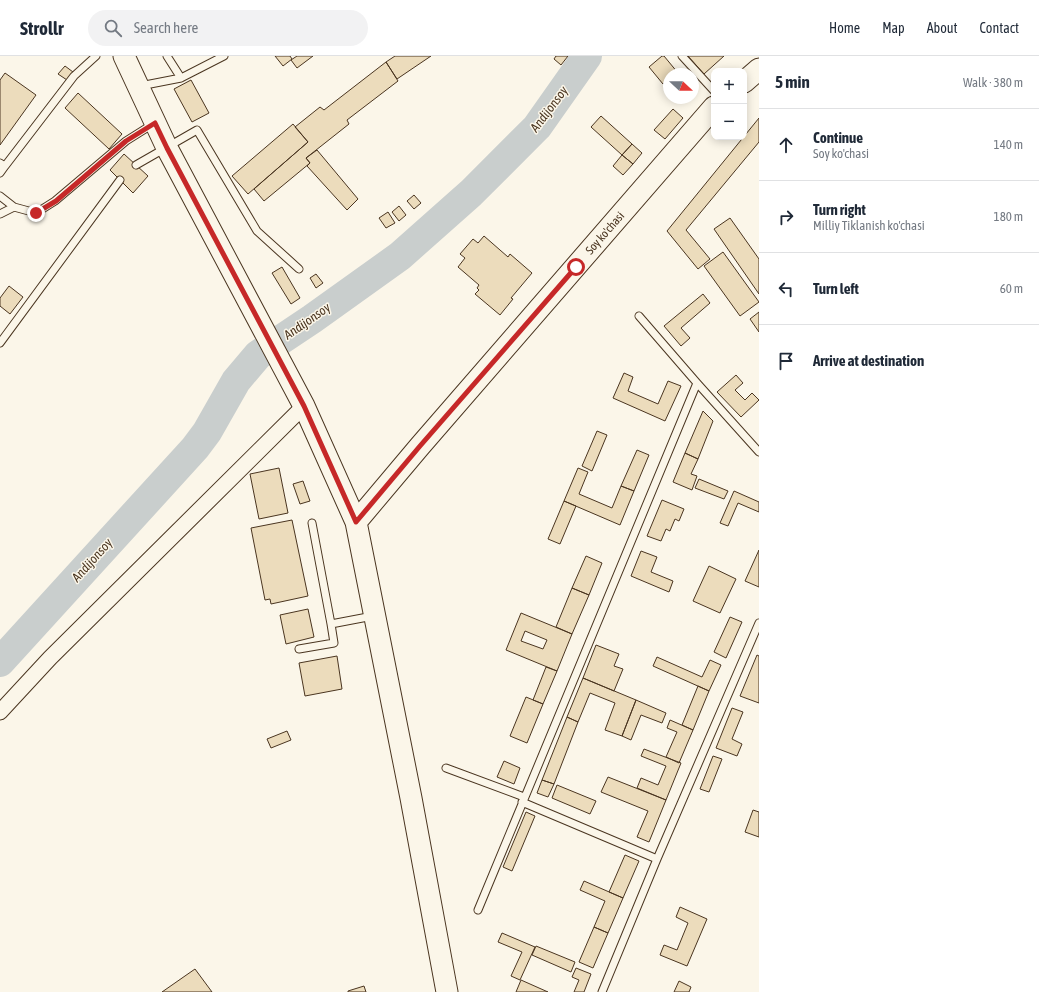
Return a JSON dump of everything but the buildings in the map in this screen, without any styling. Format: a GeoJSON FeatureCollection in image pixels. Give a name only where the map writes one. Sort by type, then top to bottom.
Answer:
{"type":"FeatureCollection","features":[{"type":"Feature","properties":{"kind":"main road"},"geometry":{"type":"LineString","coordinates":[[124,56],[167,148],[304,406],[356,522],[411,798],[447,992]]}},
{"type":"Feature","properties":{"kind":"main road"},"geometry":{"type":"LineString","coordinates":[[747,79],[759,69]]}},
{"type":"Feature","properties":{"kind":"main road","name":"Soy ko'chasi"},"geometry":{"type":"LineString","coordinates":[[356,522],[420,446],[711,111]]}},
{"type":"Feature","properties":{"kind":"street"},"geometry":{"type":"LineString","coordinates":[[0,712],[50,658],[304,406]]}},
{"type":"Feature","properties":{"kind":"lane"},"geometry":{"type":"LineString","coordinates":[[0,173],[2,165],[74,76],[96,56]]}},
{"type":"Feature","properties":{"kind":"lane"},"geometry":{"type":"LineString","coordinates":[[167,56],[181,78]]}},
{"type":"Feature","properties":{"kind":"lane"},"geometry":{"type":"LineString","coordinates":[[138,86],[181,78],[224,56]]}},
{"type":"Feature","properties":{"kind":"lane"},"geometry":{"type":"LineString","coordinates":[[682,56],[711,88]]}},
{"type":"Feature","properties":{"kind":"lane"},"geometry":{"type":"LineString","coordinates":[[0,196],[14,207],[36,213],[56,201],[126,141],[155,123]]}},
{"type":"Feature","properties":{"kind":"lane"},"geometry":{"type":"LineString","coordinates":[[136,165],[196,130],[257,231],[299,269]]}},
{"type":"Feature","properties":{"kind":"lane"},"geometry":{"type":"LineString","coordinates":[[0,343],[120,180]]}},
{"type":"Feature","properties":{"kind":"lane"},"geometry":{"type":"LineString","coordinates":[[0,214],[14,207]]}},
{"type":"Feature","properties":{"kind":"lane"},"geometry":{"type":"LineString","coordinates":[[639,316],[759,452]]}},
{"type":"Feature","properties":{"kind":"lane"},"geometry":{"type":"LineString","coordinates":[[478,910],[697,383]]}},
{"type":"Feature","properties":{"kind":"lane"},"geometry":{"type":"LineString","coordinates":[[299,649],[334,643],[312,523]]}},
{"type":"Feature","properties":{"kind":"lane"},"geometry":{"type":"LineString","coordinates":[[331,624],[375,616]]}},
{"type":"Feature","properties":{"kind":"lane"},"geometry":{"type":"LineString","coordinates":[[602,992],[657,859],[759,623]]}},
{"type":"Feature","properties":{"kind":"lane"},"geometry":{"type":"LineString","coordinates":[[446,768],[657,859]]}},
{"type":"Feature","properties":{"kind":"waterway","name":"Andijonsoy"},"geometry":{"type":"LineString","coordinates":[[0,662],[195,448],[207,432],[236,381],[258,355],[312,319],[400,256],[471,193],[537,127],[587,56]]}},
{"type":"Feature","properties":{"kind":"route"},"geometry":{"type":"LineString","coordinates":[[36,213],[56,201],[126,141],[155,123],[304,406],[356,522],[576,267]]}}]}
